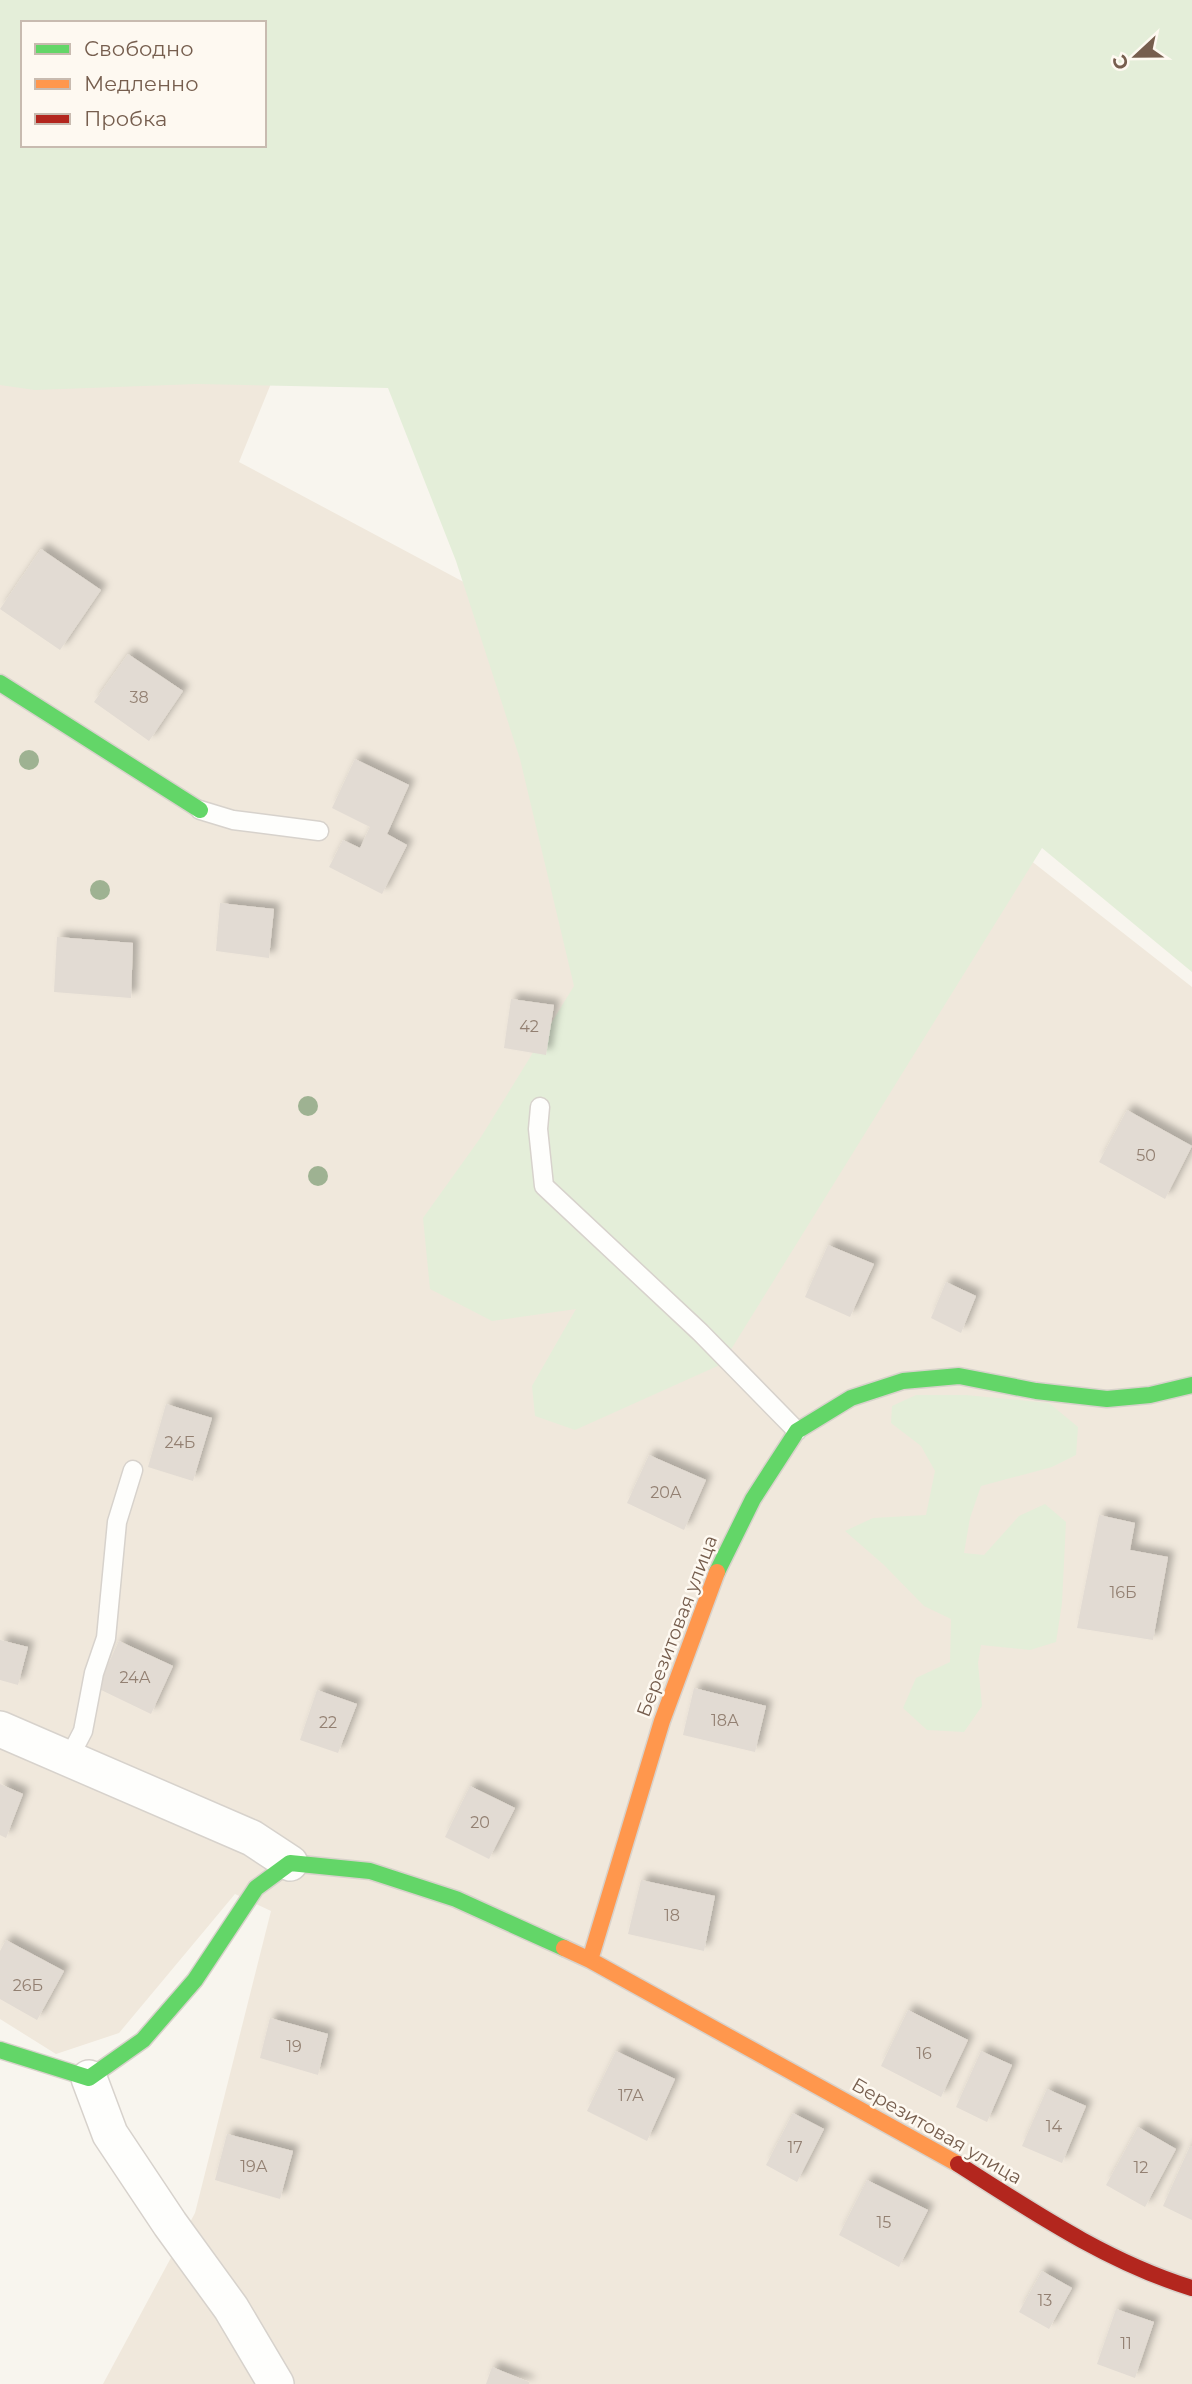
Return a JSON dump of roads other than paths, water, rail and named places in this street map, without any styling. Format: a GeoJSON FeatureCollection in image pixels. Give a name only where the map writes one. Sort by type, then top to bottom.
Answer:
{"type":"FeatureCollection","features":[{"type":"Feature","properties":{"kind":"street"},"geometry":{"type":"LineString","coordinates":[[0,683],[200,810]]}},
{"type":"Feature","properties":{"kind":"street","name":"Березитовая улица"},"geometry":{"type":"LineString","coordinates":[[590,1960],[662,1721],[720,1564],[753,1499],[797,1431],[851,1398],[903,1381],[959,1376],[1036,1391],[1107,1398],[1150,1395],[1192,1385]]}},
{"type":"Feature","properties":{"kind":"street"},"geometry":{"type":"LineString","coordinates":[[0,1728],[252,1838],[290,1863],[256,1888],[195,1980],[143,2040],[89,2078]]}},
{"type":"Feature","properties":{"kind":"street","name":"Березитовая улица"},"geometry":{"type":"LineString","coordinates":[[290,1863],[370,1871],[456,1899],[590,1960],[940,2153],[1059,2228],[1160,2278],[1192,2288]]}},
{"type":"Feature","properties":{"kind":"street"},"geometry":{"type":"LineString","coordinates":[[0,2050],[89,2078]]}},
{"type":"Feature","properties":{"kind":"street"},"geometry":{"type":"LineString","coordinates":[[89,2078],[110,2134],[170,2224],[231,2308],[276,2384]]}},
{"type":"Feature","properties":{"kind":"lane"},"geometry":{"type":"LineString","coordinates":[[200,810],[233,820],[319,831]]}},
{"type":"Feature","properties":{"kind":"lane"},"geometry":{"type":"LineString","coordinates":[[540,1107],[538,1129],[544,1186],[700,1332],[797,1431]]}},
{"type":"Feature","properties":{"kind":"lane"},"geometry":{"type":"LineString","coordinates":[[69,1758],[83,1731],[94,1673],[106,1639],[117,1522],[133,1470]]}}]}
